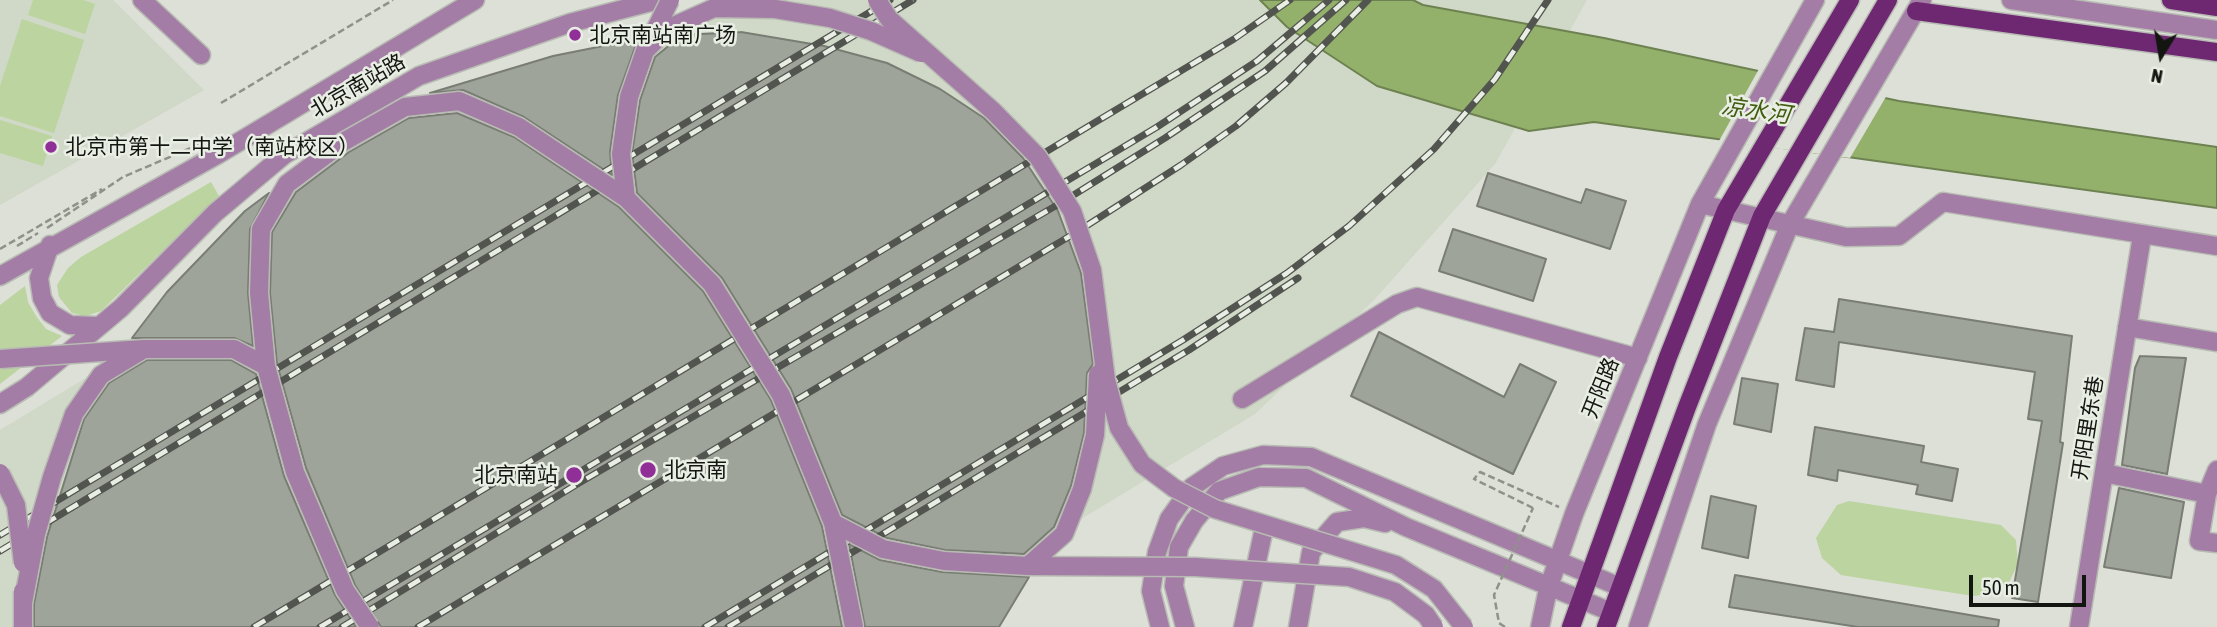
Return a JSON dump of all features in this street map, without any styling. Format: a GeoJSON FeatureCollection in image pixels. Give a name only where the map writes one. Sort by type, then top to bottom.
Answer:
{"type":"FeatureCollection","features":[{"type":"Feature","properties":{"kind":"main road"},"geometry":{"type":"LineString","coordinates":[[1571,627],[1677,333],[1726,210],[1748,177],[1822,43],[1850,0]]}},
{"type":"Feature","properties":{"kind":"main road"},"geometry":{"type":"LineString","coordinates":[[2171,0],[2217,7]]}},
{"type":"Feature","properties":{"kind":"main road"},"geometry":{"type":"LineString","coordinates":[[1609,620],[1732,289],[1762,216],[1856,49],[1887,2]]}},
{"type":"Feature","properties":{"kind":"main road"},"geometry":{"type":"LineString","coordinates":[[1919,5],[2217,52]]}},
{"type":"Feature","properties":{"kind":"street"},"geometry":{"type":"LineString","coordinates":[[142,0],[201,55]]}},
{"type":"Feature","properties":{"kind":"street","name":"北京南站路"},"geometry":{"type":"LineString","coordinates":[[0,276],[221,153],[475,0]]}},
{"type":"Feature","properties":{"kind":"street","name":"北京南站路"},"geometry":{"type":"LineString","coordinates":[[0,404],[26,387],[121,308],[215,213],[284,155],[408,83],[570,23],[659,0]]}},
{"type":"Feature","properties":{"kind":"street"},"geometry":{"type":"LineString","coordinates":[[626,198],[621,154],[629,97],[645,51],[670,0]]}},
{"type":"Feature","properties":{"kind":"street"},"geometry":{"type":"LineString","coordinates":[[877,0],[889,19],[993,111],[1038,157],[1072,211],[1092,270],[1106,380],[1119,428],[1142,464],[1174,488],[1215,509],[1396,565],[1434,589],[1464,627]]}},
{"type":"Feature","properties":{"kind":"street","name":"开阳路"},"geometry":{"type":"LineString","coordinates":[[1540,627],[1548,589],[1574,514],[1700,204],[1815,0]]}},
{"type":"Feature","properties":{"kind":"street"},"geometry":{"type":"LineString","coordinates":[[2011,0],[2217,30]]}},
{"type":"Feature","properties":{"kind":"street"},"geometry":{"type":"LineString","coordinates":[[1638,627],[1707,424],[1790,224],[1919,5]]}},
{"type":"Feature","properties":{"kind":"street"},"geometry":{"type":"LineString","coordinates":[[645,51],[667,29],[714,8],[764,9],[830,18],[871,31],[937,60]]}},
{"type":"Feature","properties":{"kind":"street"},"geometry":{"type":"LineString","coordinates":[[370,627],[345,590],[295,472],[266,366],[259,293],[261,229],[287,184],[344,142],[405,107],[459,101],[519,127],[626,198],[712,284],[781,396],[834,523],[853,627]]}},
{"type":"Feature","properties":{"kind":"street"},"geometry":{"type":"LineString","coordinates":[[1700,204],[1846,237],[1899,236],[1943,202],[2217,246]]}},
{"type":"Feature","properties":{"kind":"street","name":"开阳里东巷"},"geometry":{"type":"LineString","coordinates":[[2080,627],[2142,236]]}},
{"type":"Feature","properties":{"kind":"street"},"geometry":{"type":"LineString","coordinates":[[50,246],[40,278],[42,298],[50,313],[70,325],[96,327]]}},
{"type":"Feature","properties":{"kind":"street"},"geometry":{"type":"LineString","coordinates":[[1242,399],[1397,304],[1417,297],[1638,358]]}},
{"type":"Feature","properties":{"kind":"street"},"geometry":{"type":"LineString","coordinates":[[2127,327],[2216,342]]}},
{"type":"Feature","properties":{"kind":"street"},"geometry":{"type":"LineString","coordinates":[[1028,566],[1064,534],[1082,489],[1095,435],[1100,333]]}},
{"type":"Feature","properties":{"kind":"street"},"geometry":{"type":"LineString","coordinates":[[0,359],[144,349],[234,349],[266,366]]}},
{"type":"Feature","properties":{"kind":"street"},"geometry":{"type":"LineString","coordinates":[[23,603],[36,534],[74,414],[102,375],[144,349]]}},
{"type":"Feature","properties":{"kind":"street"},"geometry":{"type":"LineString","coordinates":[[1160,627],[1151,591],[1157,552],[1169,519],[1192,487],[1223,466],[1263,455],[1311,457],[1620,587]]}},
{"type":"Feature","properties":{"kind":"street"},"geometry":{"type":"LineString","coordinates":[[2208,542],[2207,494],[2217,470]]}},
{"type":"Feature","properties":{"kind":"street"},"geometry":{"type":"LineString","coordinates":[[2104,472],[2207,494]]}},
{"type":"Feature","properties":{"kind":"street"},"geometry":{"type":"LineString","coordinates":[[0,473],[16,505],[20,529],[23,627]]}},
{"type":"Feature","properties":{"kind":"street"},"geometry":{"type":"LineString","coordinates":[[1185,627],[1174,586],[1179,547],[1194,521],[1219,491],[1259,477],[1306,478],[1406,527],[1580,601],[1609,620]]}},
{"type":"Feature","properties":{"kind":"street"},"geometry":{"type":"LineString","coordinates":[[1298,627],[1311,552],[1337,522],[1364,518],[1406,527]]}},
{"type":"Feature","properties":{"kind":"street"},"geometry":{"type":"LineString","coordinates":[[834,523],[883,549],[944,561],[1028,566],[1195,567],[1349,577],[1395,592],[1426,615],[1434,627]]}},
{"type":"Feature","properties":{"kind":"street"},"geometry":{"type":"LineString","coordinates":[[1242,627],[1263,533]]}},
{"type":"Feature","properties":{"kind":"path"},"geometry":{"type":"LineString","coordinates":[[222,103],[393,0]]}},
{"type":"Feature","properties":{"kind":"path"},"geometry":{"type":"LineString","coordinates":[[0,249],[123,177],[203,143],[221,153]]}},
{"type":"Feature","properties":{"kind":"path"},"geometry":{"type":"LineString","coordinates":[[0,256],[123,177]]}},
{"type":"Feature","properties":{"kind":"path"},"geometry":{"type":"LineString","coordinates":[[1505,627],[1499,623],[1494,596],[1533,508],[1474,479],[1480,472],[1574,514]]}},
{"type":"Feature","properties":{"kind":"shaded area","name":"北京市第十二中学（南站校区）"},"geometry":{"type":"Polygon","coordinates":[[[0,0],[113,0],[204,90],[0,205],[0,0]]]}},
{"type":"Feature","properties":{"kind":"shaded area"},"geometry":{"type":"Polygon","coordinates":[[[33,0],[83,0],[95,4],[85,34],[28,15],[33,0]]]}},
{"type":"Feature","properties":{"kind":"shaded area","name":"北京南站"},"geometry":{"type":"Polygon","coordinates":[[[710,0],[1587,0],[1495,164],[1374,300],[1255,414],[902,627],[0,627],[0,430],[710,0]]]}},
{"type":"Feature","properties":{"kind":"shaded area"},"geometry":{"type":"Polygon","coordinates":[[[22,19],[84,40],[54,133],[0,116],[0,86],[22,19]]]}},
{"type":"Feature","properties":{"kind":"shaded area"},"geometry":{"type":"Polygon","coordinates":[[[0,120],[52,136],[43,166],[0,153],[0,120]]]}},
{"type":"Feature","properties":{"kind":"shaded area"},"geometry":{"type":"Polygon","coordinates":[[[211,182],[219,196],[101,311],[86,316],[72,313],[59,297],[57,285],[68,268],[81,257],[211,182]]]}},
{"type":"Feature","properties":{"kind":"shaded area"},"geometry":{"type":"Polygon","coordinates":[[[25,286],[28,302],[36,316],[46,329],[62,336],[0,384],[0,305],[25,286]]]}},
{"type":"Feature","properties":{"kind":"shaded area"},"geometry":{"type":"Polygon","coordinates":[[[1849,501],[2001,525],[2016,540],[2018,564],[2009,582],[1996,593],[1973,596],[1841,575],[1822,558],[1816,538],[1837,505],[1849,501]]]}},
{"type":"Feature","properties":{"kind":"water","name":"凉水河"},"geometry":{"type":"Polygon","coordinates":[[[1260,0],[1413,0],[1423,5],[1604,38],[1899,101],[2217,147],[2217,208],[1594,122],[1529,131],[1377,86],[1287,27],[1260,0]]]}},
{"type":"Feature","properties":{"kind":"pier"},"geometry":{"type":"Polygon","coordinates":[[[1760,67],[1887,95],[1850,158],[1719,141],[1760,67]]]}},
{"type":"Feature","properties":{"kind":"building"},"geometry":{"type":"Polygon","coordinates":[[[741,32],[824,46],[887,63],[940,89],[984,118],[1023,158],[1058,211],[1081,273],[1093,364],[1087,373],[1084,433],[1071,486],[1054,527],[1024,554],[945,550],[887,538],[842,515],[791,389],[722,278],[637,193],[632,154],[640,100],[655,57],[682,35],[741,32]]]}},
{"type":"Feature","properties":{"kind":"building"},"geometry":{"type":"Polygon","coordinates":[[[638,39],[618,95],[610,152],[612,175],[524,117],[463,90],[430,93],[553,56],[638,39]]]}},
{"type":"Feature","properties":{"kind":"building"},"geometry":{"type":"Polygon","coordinates":[[[457,113],[514,137],[619,207],[703,291],[771,400],[822,526],[842,627],[381,627],[355,585],[306,468],[277,364],[270,293],[272,232],[296,192],[349,152],[409,118],[457,113]]]}},
{"type":"Feature","properties":{"kind":"building"},"geometry":{"type":"Polygon","coordinates":[[[1488,173],[1581,203],[1586,189],[1626,201],[1610,249],[1477,206],[1488,173]]]}},
{"type":"Feature","properties":{"kind":"building"},"geometry":{"type":"Polygon","coordinates":[[[269,193],[250,229],[248,293],[253,346],[234,338],[132,338],[167,292],[245,211],[269,193]]]}},
{"type":"Feature","properties":{"kind":"building"},"geometry":{"type":"Polygon","coordinates":[[[1453,229],[1546,259],[1533,301],[1439,271],[1453,229]]]}},
{"type":"Feature","properties":{"kind":"building"},"geometry":{"type":"Polygon","coordinates":[[[1839,299],[2072,336],[2060,442],[2063,443],[2038,602],[2012,598],[2042,421],[2028,419],[2035,372],[1839,342],[1834,387],[1796,380],[1805,328],[1834,332],[1839,299]]]}},
{"type":"Feature","properties":{"kind":"building"},"geometry":{"type":"Polygon","coordinates":[[[1379,332],[1504,397],[1520,364],[1556,382],[1513,474],[1351,396],[1379,332]]]}},
{"type":"Feature","properties":{"kind":"building"},"geometry":{"type":"Polygon","coordinates":[[[2140,356],[2186,358],[2167,474],[2122,465],[2135,368],[2140,356]]]}},
{"type":"Feature","properties":{"kind":"building"},"geometry":{"type":"Polygon","coordinates":[[[147,360],[231,360],[256,374],[284,476],[335,595],[356,627],[34,627],[34,604],[47,537],[84,419],[109,383],[147,360]]]}},
{"type":"Feature","properties":{"kind":"building"},"geometry":{"type":"Polygon","coordinates":[[[1742,378],[1778,384],[1771,432],[1734,424],[1742,378]]]}},
{"type":"Feature","properties":{"kind":"building"},"geometry":{"type":"Polygon","coordinates":[[[1815,427],[1924,446],[1921,462],[1958,469],[1952,501],[1916,494],[1918,485],[1838,470],[1837,481],[1808,475],[1815,427]]]}},
{"type":"Feature","properties":{"kind":"building"},"geometry":{"type":"Polygon","coordinates":[[[2119,488],[2184,502],[2171,578],[2104,567],[2119,488]]]}},
{"type":"Feature","properties":{"kind":"building"},"geometry":{"type":"Polygon","coordinates":[[[1711,496],[1756,506],[1748,558],[1702,548],[1711,496]]]}},
{"type":"Feature","properties":{"kind":"building"},"geometry":{"type":"Polygon","coordinates":[[[849,544],[880,560],[942,572],[1029,577],[999,627],[865,627],[849,544]]]}},
{"type":"Feature","properties":{"kind":"building"},"geometry":{"type":"Polygon","coordinates":[[[1735,575],[1999,620],[1998,627],[1858,627],[1729,607],[1735,575]]]}},
{"type":"Feature","properties":{"kind":"railway"},"geometry":{"type":"LineString","coordinates":[[0,535],[890,0]]}},
{"type":"Feature","properties":{"kind":"railway"},"geometry":{"type":"LineString","coordinates":[[0,551],[913,0]]}},
{"type":"Feature","properties":{"kind":"railway"},"geometry":{"type":"LineString","coordinates":[[254,627],[1234,39],[1290,0]]}},
{"type":"Feature","properties":{"kind":"railway"},"geometry":{"type":"LineString","coordinates":[[320,627],[1157,127],[1257,61],[1329,0]]}},
{"type":"Feature","properties":{"kind":"railway"},"geometry":{"type":"LineString","coordinates":[[342,627],[579,483],[1064,201],[1165,138],[1265,71],[1346,0]]}},
{"type":"Feature","properties":{"kind":"railway"},"geometry":{"type":"LineString","coordinates":[[418,627],[1080,230],[1181,165],[1236,126],[1286,83],[1368,0]]}},
{"type":"Feature","properties":{"kind":"railway"},"geometry":{"type":"LineString","coordinates":[[705,627],[1183,340],[1287,273],[1349,226],[1434,149],[1495,79],[1548,0]]}},
{"type":"Feature","properties":{"kind":"railway"},"geometry":{"type":"LineString","coordinates":[[728,627],[1189,350],[1298,278]]}},
{"type":"Feature","properties":{"kind":"place","name":"北京南站南广场"},"geometry":{"type":"Point","coordinates":[575,35]}},
{"type":"Feature","properties":{"kind":"place","name":"北京市第十二中学（南站校区）"},"geometry":{"type":"Point","coordinates":[51,147]}},
{"type":"Feature","properties":{"kind":"place","name":"北京南"},"geometry":{"type":"Point","coordinates":[648,470]}},
{"type":"Feature","properties":{"kind":"place","name":"北京南站"},"geometry":{"type":"Point","coordinates":[574,475]}}]}
